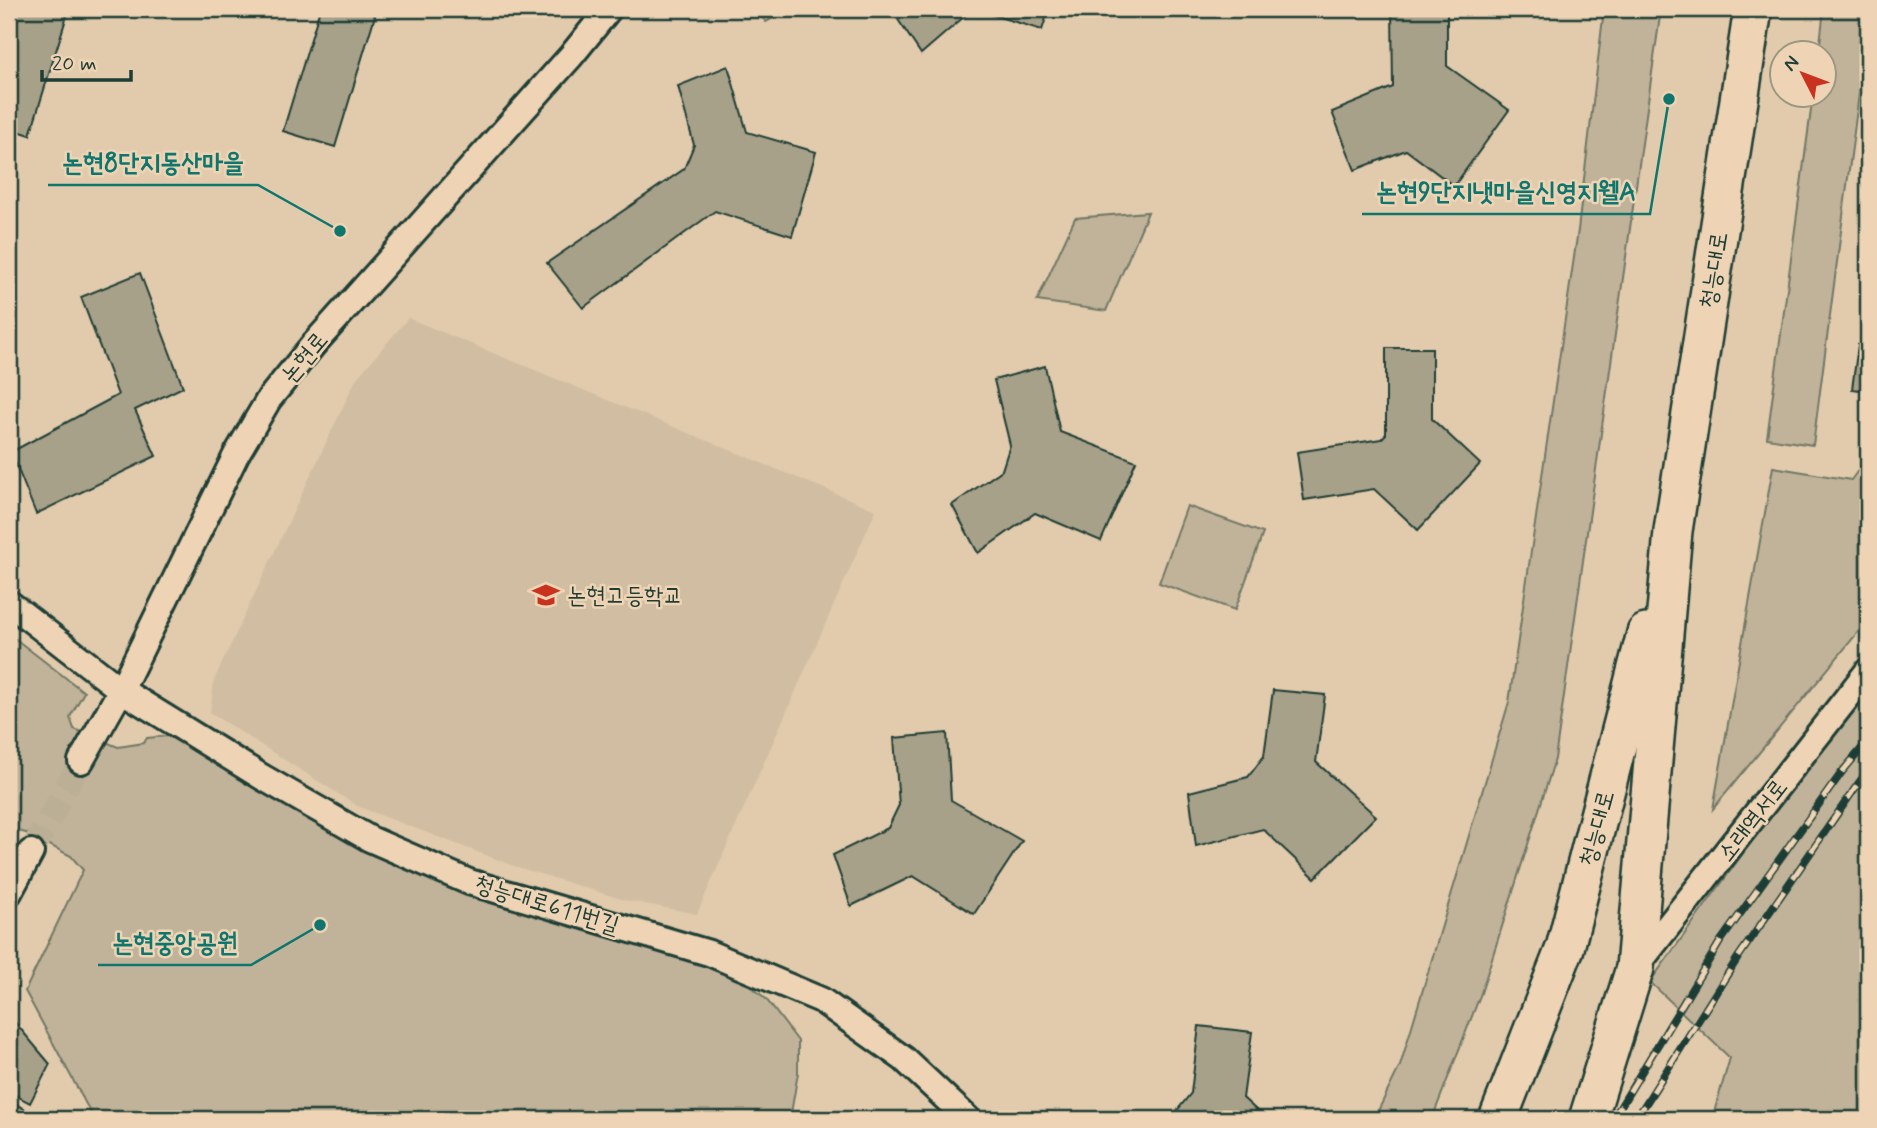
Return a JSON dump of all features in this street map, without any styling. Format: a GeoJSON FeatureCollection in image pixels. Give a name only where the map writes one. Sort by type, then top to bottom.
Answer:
{"type":"FeatureCollection","features":[{"type":"Feature","properties":{"kind":"main road","name":"청능대로"},"geometry":{"type":"LineString","coordinates":[[1588,1119],[1635,968],[1673,531],[1753,9]]}},
{"type":"Feature","properties":{"kind":"main road","name":"청능대로"},"geometry":{"type":"LineString","coordinates":[[1499,1119],[1565,948],[1673,531]]}},
{"type":"Feature","properties":{"kind":"street","name":"논현로"},"geometry":{"type":"LineString","coordinates":[[81,761],[121,690],[236,455],[270,399],[313,345],[571,56],[609,9]]}},
{"type":"Feature","properties":{"kind":"street","name":"청능대로611번길"},"geometry":{"type":"LineString","coordinates":[[9,603],[121,690],[262,777],[370,839],[469,881],[709,953],[821,1000],[904,1059],[968,1119]]}},
{"type":"Feature","properties":{"kind":"street","name":"소래역서로"},"geometry":{"type":"LineString","coordinates":[[1635,968],[1868,671]]}},
{"type":"Feature","properties":{"kind":"street"},"geometry":{"type":"LineString","coordinates":[[9,893],[32,852]]}},
{"type":"Feature","properties":{"kind":"shaded area"},"geometry":{"type":"Polygon","coordinates":[[[755,9],[790,9],[766,22],[755,9]]]}},
{"type":"Feature","properties":{"kind":"shaded area"},"geometry":{"type":"Polygon","coordinates":[[[1604,9],[1661,9],[1555,759],[1481,993],[1432,1119],[1374,1119],[1400,1066],[1509,702],[1578,230],[1604,9]]]}},
{"type":"Feature","properties":{"kind":"shaded area"},"geometry":{"type":"Polygon","coordinates":[[[1824,9],[1868,9],[1813,445],[1767,438],[1811,108],[1839,108],[1839,38],[1821,38],[1824,9]]]}},
{"type":"Feature","properties":{"kind":"shaded area"},"geometry":{"type":"Polygon","coordinates":[[[1148,212],[1106,311],[1037,301],[1075,218],[1148,212]]]}},
{"type":"Feature","properties":{"kind":"shaded area","name":"논현고등학교"},"geometry":{"type":"Polygon","coordinates":[[[408,318],[876,510],[697,914],[624,900],[514,866],[359,807],[210,713],[214,680],[356,379],[408,318]]]}},
{"type":"Feature","properties":{"kind":"shaded area"},"geometry":{"type":"Polygon","coordinates":[[[1868,457],[1868,620],[1713,809],[1773,467],[1851,480],[1868,457]]]}},
{"type":"Feature","properties":{"kind":"shaded area"},"geometry":{"type":"Polygon","coordinates":[[[1187,506],[1263,533],[1235,610],[1159,583],[1187,506]]]}},
{"type":"Feature","properties":{"kind":"shaded area"},"geometry":{"type":"Polygon","coordinates":[[[9,634],[84,692],[70,717],[74,729],[118,747],[144,743],[147,738],[168,736],[365,849],[738,975],[766,999],[798,1041],[798,1073],[790,1119],[94,1119],[25,991],[83,870],[71,856],[26,833],[9,829],[9,634]]]}},
{"type":"Feature","properties":{"kind":"shaded area"},"geometry":{"type":"Polygon","coordinates":[[[1868,694],[1868,1119],[1712,1119],[1730,1058],[1650,982],[1770,816],[1868,694]]]}},
{"type":"Feature","properties":{"kind":"building"},"geometry":{"type":"Polygon","coordinates":[[[12,9],[69,9],[30,135],[9,128],[9,21],[12,9]]]}},
{"type":"Feature","properties":{"kind":"building"},"geometry":{"type":"Polygon","coordinates":[[[320,9],[377,9],[335,147],[283,131],[320,9]]]}},
{"type":"Feature","properties":{"kind":"building"},"geometry":{"type":"Polygon","coordinates":[[[891,9],[973,9],[921,54],[891,9]]]}},
{"type":"Feature","properties":{"kind":"building"},"geometry":{"type":"Polygon","coordinates":[[[973,9],[1049,9],[1042,30],[973,9]]]}},
{"type":"Feature","properties":{"kind":"building"},"geometry":{"type":"Polygon","coordinates":[[[1392,9],[1447,9],[1447,66],[1509,110],[1454,186],[1406,150],[1355,170],[1332,112],[1393,87],[1392,9]]]}},
{"type":"Feature","properties":{"kind":"building"},"geometry":{"type":"Polygon","coordinates":[[[728,66],[747,132],[816,152],[792,236],[715,211],[583,308],[547,263],[684,169],[694,145],[678,86],[728,66]]]}},
{"type":"Feature","properties":{"kind":"building"},"geometry":{"type":"Polygon","coordinates":[[[140,273],[183,387],[135,410],[156,456],[36,514],[11,452],[118,395],[81,297],[140,273]]]}},
{"type":"Feature","properties":{"kind":"building"},"geometry":{"type":"Polygon","coordinates":[[[1868,279],[1868,323],[1862,323],[1868,279]]]}},
{"type":"Feature","properties":{"kind":"building"},"geometry":{"type":"Polygon","coordinates":[[[1858,345],[1868,347],[1868,391],[1852,389],[1858,345]]]}},
{"type":"Feature","properties":{"kind":"building"},"geometry":{"type":"Polygon","coordinates":[[[1386,348],[1432,348],[1432,419],[1480,464],[1418,530],[1374,489],[1304,500],[1297,452],[1381,439],[1386,434],[1386,348]]]}},
{"type":"Feature","properties":{"kind":"building"},"geometry":{"type":"Polygon","coordinates":[[[1045,366],[1060,432],[1136,461],[1101,541],[1035,513],[978,553],[952,505],[1002,470],[1010,445],[994,380],[1045,366]]]}},
{"type":"Feature","properties":{"kind":"building"},"geometry":{"type":"Polygon","coordinates":[[[1273,690],[1325,695],[1316,762],[1376,816],[1315,878],[1263,829],[1196,846],[1189,792],[1248,777],[1264,756],[1273,690]]]}},
{"type":"Feature","properties":{"kind":"building"},"geometry":{"type":"Polygon","coordinates":[[[947,733],[951,800],[1022,841],[974,914],[913,876],[851,906],[833,855],[888,828],[899,805],[894,738],[947,733]]]}},
{"type":"Feature","properties":{"kind":"building"},"geometry":{"type":"Polygon","coordinates":[[[9,1017],[50,1064],[30,1103],[9,1092],[9,1017]]]}},
{"type":"Feature","properties":{"kind":"building"},"geometry":{"type":"Polygon","coordinates":[[[1199,1026],[1252,1032],[1243,1098],[1266,1119],[1151,1119],[1175,1113],[1191,1093],[1199,1026]]]}},
{"type":"Feature","properties":{"kind":"building"},"geometry":{"type":"Polygon","coordinates":[[[9,1100],[33,1114],[30,1119],[9,1119],[9,1100]]]}},
{"type":"Feature","properties":{"kind":"tunnel"},"geometry":{"type":"LineString","coordinates":[[31,852],[81,761]]}},
{"type":"Feature","properties":{"kind":"railway"},"geometry":{"type":"LineString","coordinates":[[1613,1119],[1720,942],[1842,772],[1868,741]]}},
{"type":"Feature","properties":{"kind":"railway"},"geometry":{"type":"LineString","coordinates":[[1636,1119],[1739,956],[1868,771]]}},
{"type":"Feature","properties":{"kind":"place","name":"논현9단지냇마을신영지웰A"},"geometry":{"type":"Point","coordinates":[1669,99]}},
{"type":"Feature","properties":{"kind":"place","name":"논현8단지동산마을"},"geometry":{"type":"Point","coordinates":[340,231]}},
{"type":"Feature","properties":{"kind":"place","name":"논현고등학교"},"geometry":{"type":"Point","coordinates":[546,595]}},
{"type":"Feature","properties":{"kind":"place","name":"논현중앙공원"},"geometry":{"type":"Point","coordinates":[320,925]}}]}
